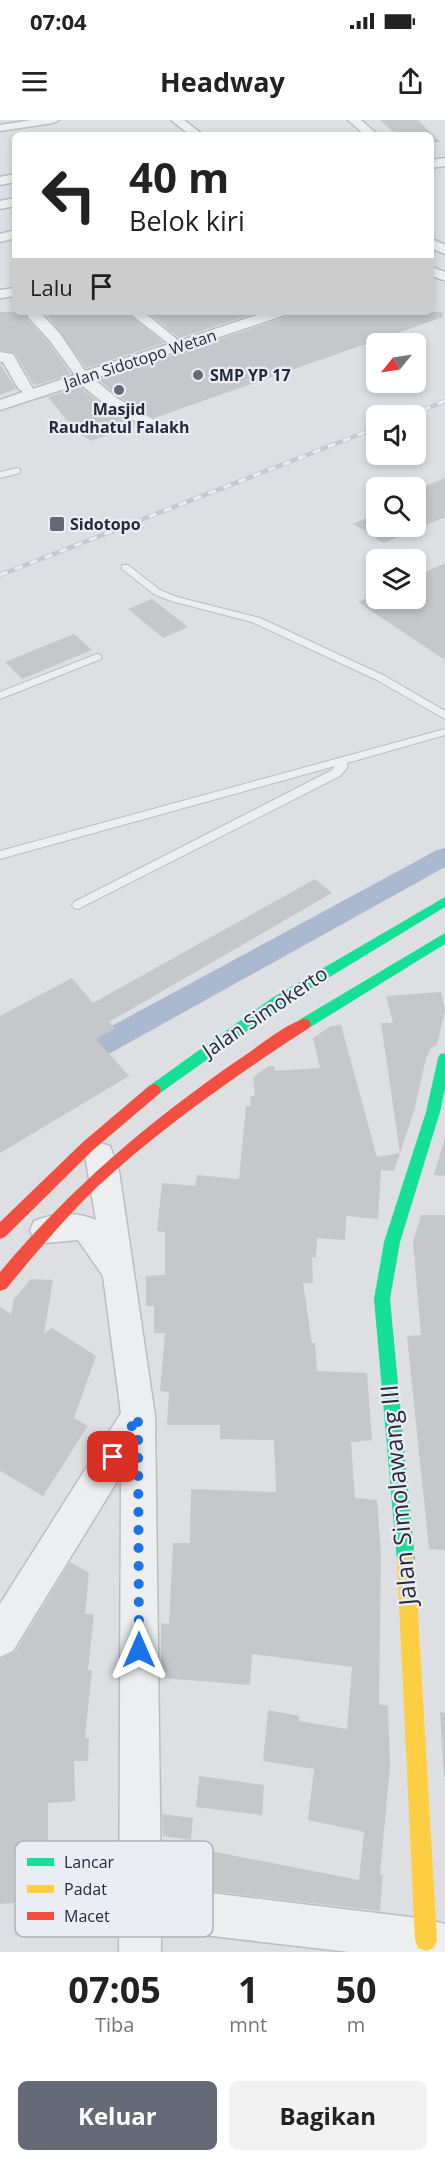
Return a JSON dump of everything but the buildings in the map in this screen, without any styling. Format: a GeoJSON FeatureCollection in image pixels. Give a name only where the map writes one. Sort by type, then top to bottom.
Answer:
{"type":"FeatureCollection","features":[{"type":"Feature","properties":{"kind":"main road","name":"Jalan Simokerto"},"geometry":{"type":"LineString","coordinates":[[100,1155],[216,1042],[338,964],[445,901]]}},
{"type":"Feature","properties":{"kind":"main road","name":"Jalan Simokerto"},"geometry":{"type":"LineString","coordinates":[[100,1155],[182,1107],[251,1058],[445,938]]}},
{"type":"Feature","properties":{"kind":"main road","name":"Jalan Simolawang III"},"geometry":{"type":"LineString","coordinates":[[436,1942],[406,1562],[382,1299],[392,1242],[433,1112],[445,1058]]}},
{"type":"Feature","properties":{"kind":"main road"},"geometry":{"type":"LineString","coordinates":[[0,1284],[45,1230],[100,1155]]}},
{"type":"Feature","properties":{"kind":"main road"},"geometry":{"type":"LineString","coordinates":[[0,1232],[100,1155]]}},
{"type":"Feature","properties":{"kind":"street"},"geometry":{"type":"LineString","coordinates":[[0,128],[53,120]]}},
{"type":"Feature","properties":{"kind":"street"},"geometry":{"type":"LineString","coordinates":[[354,120],[368,132]]}},
{"type":"Feature","properties":{"kind":"street"},"geometry":{"type":"LineString","coordinates":[[34,315],[56,338],[81,374],[111,401],[148,423]]}},
{"type":"Feature","properties":{"kind":"street"},"geometry":{"type":"LineString","coordinates":[[139,315],[172,340]]}},
{"type":"Feature","properties":{"kind":"street","name":"Jalan Sidotopo Wetan"},"geometry":{"type":"LineString","coordinates":[[0,405],[172,340],[251,315]]}},
{"type":"Feature","properties":{"kind":"street","name":"Jalan Sidotopo Wetan"},"geometry":{"type":"LineString","coordinates":[[0,397],[270,315]]}},
{"type":"Feature","properties":{"kind":"street"},"geometry":{"type":"LineString","coordinates":[[0,357],[8,357],[26,388]]}},
{"type":"Feature","properties":{"kind":"street"},"geometry":{"type":"LineString","coordinates":[[100,1155],[138,1416],[140,1841]]}},
{"type":"Feature","properties":{"kind":"street"},"geometry":{"type":"LineString","coordinates":[[45,1230],[67,1225],[82,1226],[91,1232],[118,1272]]}},
{"type":"Feature","properties":{"kind":"street"},"geometry":{"type":"LineString","coordinates":[[0,1638],[138,1416]]}},
{"type":"Feature","properties":{"kind":"street"},"geometry":{"type":"LineString","coordinates":[[213,1915],[436,1942]]}},
{"type":"Feature","properties":{"kind":"lane"},"geometry":{"type":"LineString","coordinates":[[0,475],[17,471]]}},
{"type":"Feature","properties":{"kind":"lane"},"geometry":{"type":"LineString","coordinates":[[125,567],[157,592],[174,599],[256,620],[381,678],[445,716]]}},
{"type":"Feature","properties":{"kind":"lane"},"geometry":{"type":"LineString","coordinates":[[0,696],[97,657]]}},
{"type":"Feature","properties":{"kind":"lane"},"geometry":{"type":"LineString","coordinates":[[0,855],[445,732]]}},
{"type":"Feature","properties":{"kind":"lane"},"geometry":{"type":"LineString","coordinates":[[78,905],[336,773],[341,768],[340,761]]}},
{"type":"Feature","properties":{"kind":"waterway"},"geometry":{"type":"LineString","coordinates":[[70,1062],[445,856]]}},
{"type":"Feature","properties":{"kind":"railway"},"geometry":{"type":"LineString","coordinates":[[426,409],[445,401]]}},
{"type":"Feature","properties":{"kind":"railway"},"geometry":{"type":"LineString","coordinates":[[0,575],[366,432]]}},
{"type":"Feature","properties":{"kind":"traffic: fast"},"geometry":{"type":"LineString","coordinates":[[154,1090],[277,1002],[445,901]]}},
{"type":"Feature","properties":{"kind":"traffic: fast"},"geometry":{"type":"LineString","coordinates":[[304,1024],[445,938]]}},
{"type":"Feature","properties":{"kind":"traffic: fast"},"geometry":{"type":"LineString","coordinates":[[406,1561],[382,1299],[392,1242],[433,1112],[445,1058]]}},
{"type":"Feature","properties":{"kind":"traffic: slow"},"geometry":{"type":"LineString","coordinates":[[406,1561],[426,1940]]}},
{"type":"Feature","properties":{"kind":"traffic: jam"},"geometry":{"type":"LineString","coordinates":[[0,1284],[56,1219],[142,1139],[195,1099],[304,1024]]}},
{"type":"Feature","properties":{"kind":"traffic: jam"},"geometry":{"type":"LineString","coordinates":[[0,1232],[88,1146],[154,1090]]}},
{"type":"Feature","properties":{"kind":"place","name":"SMP YP 17"},"geometry":{"type":"Point","coordinates":[198,375]}},
{"type":"Feature","properties":{"kind":"place","name":"Masjid Raudhatul Falakh"},"geometry":{"type":"Point","coordinates":[119,390]}},
{"type":"Feature","properties":{"kind":"place","name":"Sidotopo"},"geometry":{"type":"Point","coordinates":[57,524]}},
{"type":"Feature","properties":{"kind":"route"},"geometry":{"type":"LineString","coordinates":[[113,1457],[138,1416],[139,1650]]}}]}
